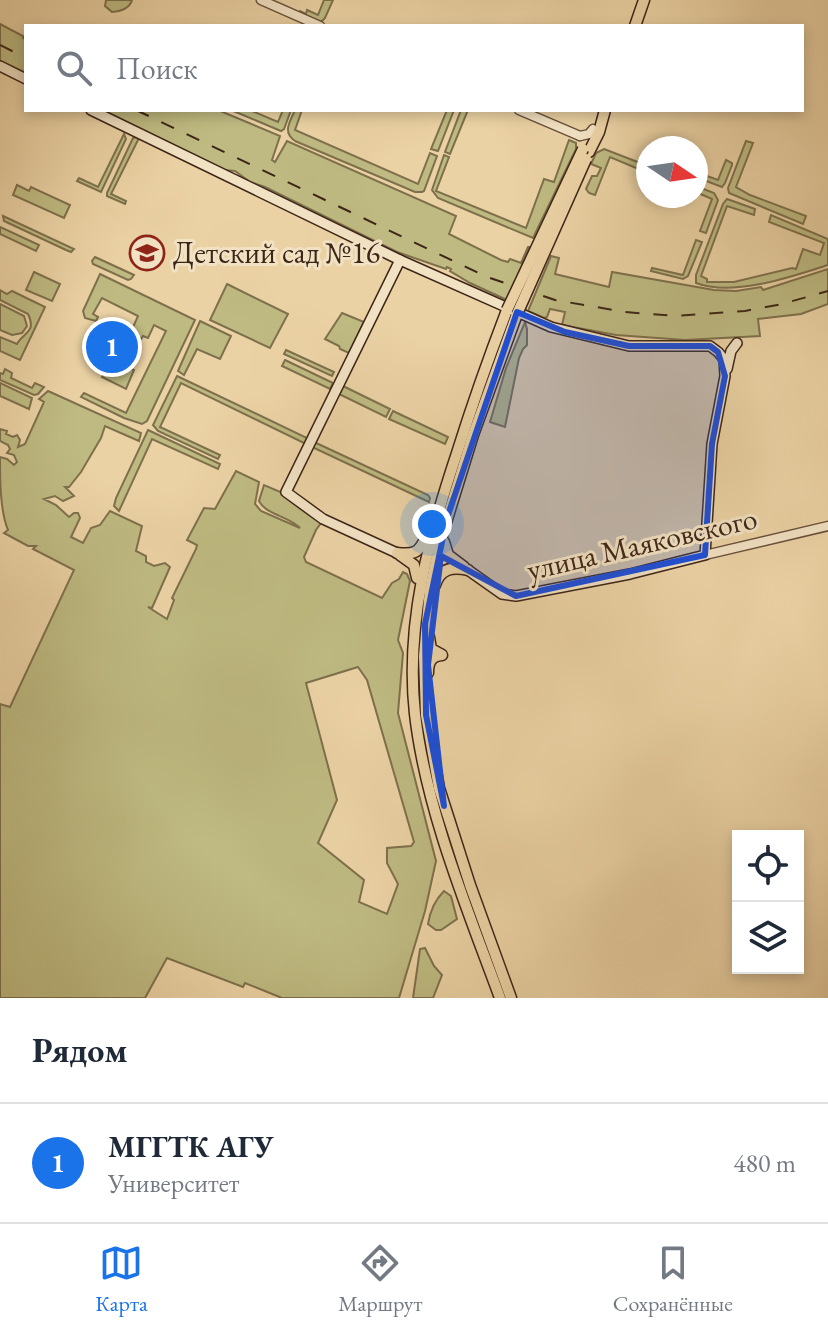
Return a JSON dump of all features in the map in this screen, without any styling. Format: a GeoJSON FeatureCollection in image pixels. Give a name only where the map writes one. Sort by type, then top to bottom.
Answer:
{"type":"FeatureCollection","features":[{"type":"Feature","properties":{"kind":"main road"},"geometry":{"type":"LineString","coordinates":[[636,24],[644,0]]}},
{"type":"Feature","properties":{"kind":"main road"},"geometry":{"type":"LineString","coordinates":[[0,66],[24,78]]}},
{"type":"Feature","properties":{"kind":"main road"},"geometry":{"type":"LineString","coordinates":[[95,112],[400,260],[565,332],[629,346],[710,346],[724,359],[725,376]]}},
{"type":"Feature","properties":{"kind":"main road"},"geometry":{"type":"LineString","coordinates":[[500,998],[427,780],[415,713],[414,652],[425,586],[440,542],[447,500],[489,357],[602,112]]}},
{"type":"Feature","properties":{"kind":"main road"},"geometry":{"type":"LineString","coordinates":[[585,150],[599,132],[603,112]]}},
{"type":"Feature","properties":{"kind":"main road"},"geometry":{"type":"LineString","coordinates":[[400,260],[286,492],[323,519],[397,553],[414,565],[425,586],[429,641],[431,649],[442,655],[434,656],[428,665],[430,711],[444,806]]}},
{"type":"Feature","properties":{"kind":"main road"},"geometry":{"type":"LineString","coordinates":[[397,553],[414,553],[422,547],[457,483],[512,312]]}},
{"type":"Feature","properties":{"kind":"main road"},"geometry":{"type":"LineString","coordinates":[[705,555],[712,444],[731,351],[737,343]]}},
{"type":"Feature","properties":{"kind":"main road"},"geometry":{"type":"LineString","coordinates":[[425,586],[444,542],[447,500]]}},
{"type":"Feature","properties":{"kind":"main road"},"geometry":{"type":"LineString","coordinates":[[426,537],[424,688],[430,745],[444,806],[511,998]]}},
{"type":"Feature","properties":{"kind":"main road"},"geometry":{"type":"LineString","coordinates":[[444,542],[448,555],[470,571]]}},
{"type":"Feature","properties":{"kind":"main road","name":"улица Маяковского"},"geometry":{"type":"LineString","coordinates":[[470,571],[502,594],[516,596],[641,572],[705,555]]}},
{"type":"Feature","properties":{"kind":"main road"},"geometry":{"type":"LineString","coordinates":[[425,586],[445,571],[454,568],[470,571]]}},
{"type":"Feature","properties":{"kind":"street"},"geometry":{"type":"LineString","coordinates":[[261,0],[315,24]]}},
{"type":"Feature","properties":{"kind":"street"},"geometry":{"type":"LineString","coordinates":[[524,112],[580,136],[585,150]]}},
{"type":"Feature","properties":{"kind":"street"},"geometry":{"type":"LineString","coordinates":[[580,136],[589,134],[593,129]]}},
{"type":"Feature","properties":{"kind":"street","name":"улица Маяковского"},"geometry":{"type":"LineString","coordinates":[[705,555],[828,526]]}},
{"type":"Feature","properties":{"kind":"highlighted area"},"geometry":{"type":"Polygon","coordinates":[[[517,312],[565,332],[629,346],[710,346],[718,352],[725,376],[712,444],[705,555],[516,596],[441,556],[428,665],[444,806],[426,715],[425,624],[447,518],[517,312]]]}},
{"type":"Feature","properties":{"kind":"shaded area"},"geometry":{"type":"Polygon","coordinates":[[[106,0],[132,0],[124,9],[112,12],[105,6],[106,0]]]}},
{"type":"Feature","properties":{"kind":"shaded area"},"geometry":{"type":"Polygon","coordinates":[[[324,0],[333,0],[321,22],[299,13],[306,14],[307,10],[318,15],[324,0]]]}},
{"type":"Feature","properties":{"kind":"shaded area"},"geometry":{"type":"Polygon","coordinates":[[[0,24],[23,36],[24,72],[0,61],[0,24]]]}},
{"type":"Feature","properties":{"kind":"shaded area"},"geometry":{"type":"Polygon","coordinates":[[[106,112],[223,112],[280,136],[272,160],[275,162],[287,141],[456,216],[449,234],[501,260],[521,263],[530,247],[507,300],[470,283],[447,267],[397,252],[250,182],[235,171],[224,170],[106,112]]]}},
{"type":"Feature","properties":{"kind":"shaded area"},"geometry":{"type":"Polygon","coordinates":[[[236,112],[255,112],[278,122],[282,112],[290,112],[281,131],[236,112]]]}},
{"type":"Feature","properties":{"kind":"shaded area"},"geometry":{"type":"Polygon","coordinates":[[[294,112],[301,112],[295,130],[418,184],[430,153],[437,156],[424,191],[415,192],[295,141],[289,134],[289,123],[294,112]]]}},
{"type":"Feature","properties":{"kind":"shaded area"},"geometry":{"type":"Polygon","coordinates":[[[446,112],[453,112],[438,151],[431,149],[446,112]]]}},
{"type":"Feature","properties":{"kind":"shaded area"},"geometry":{"type":"Polygon","coordinates":[[[460,112],[467,112],[450,154],[445,152],[460,112]]]}},
{"type":"Feature","properties":{"kind":"shaded area"},"geometry":{"type":"Polygon","coordinates":[[[124,134],[126,139],[101,192],[77,181],[79,178],[98,187],[124,134]]]}},
{"type":"Feature","properties":{"kind":"shaded area"},"geometry":{"type":"Polygon","coordinates":[[[137,137],[111,194],[126,201],[125,204],[107,196],[107,193],[133,138],[137,137]]]}},
{"type":"Feature","properties":{"kind":"shaded area"},"geometry":{"type":"Polygon","coordinates":[[[569,140],[576,143],[576,149],[533,238],[438,198],[432,190],[444,155],[449,157],[436,191],[526,228],[544,179],[554,182],[569,140]]]}},
{"type":"Feature","properties":{"kind":"shaded area"},"geometry":{"type":"Polygon","coordinates":[[[746,141],[753,143],[736,187],[806,216],[803,224],[729,193],[728,188],[746,141]]]}},
{"type":"Feature","properties":{"kind":"shaded area"},"geometry":{"type":"Polygon","coordinates":[[[604,149],[636,161],[636,168],[610,157],[595,195],[589,193],[586,189],[592,176],[597,176],[601,168],[591,164],[596,153],[604,149]]]}},
{"type":"Feature","properties":{"kind":"shaded area"},"geometry":{"type":"Polygon","coordinates":[[[726,160],[732,163],[722,187],[708,182],[708,176],[718,180],[726,160]]]}},
{"type":"Feature","properties":{"kind":"shaded area"},"geometry":{"type":"Polygon","coordinates":[[[17,185],[29,191],[31,187],[70,205],[64,218],[13,195],[17,185]]]}},
{"type":"Feature","properties":{"kind":"shaded area"},"geometry":{"type":"Polygon","coordinates":[[[708,191],[718,200],[706,233],[700,231],[712,199],[708,197],[708,191]]]}},
{"type":"Feature","properties":{"kind":"shaded area"},"geometry":{"type":"Polygon","coordinates":[[[727,199],[755,209],[754,215],[727,206],[701,276],[707,282],[734,282],[796,269],[803,249],[820,255],[824,243],[769,222],[771,215],[828,239],[828,265],[744,287],[711,287],[696,283],[696,275],[727,199]]]}},
{"type":"Feature","properties":{"kind":"shaded area"},"geometry":{"type":"Polygon","coordinates":[[[3,216],[74,249],[71,252],[66,250],[4,221],[3,216]]]}},
{"type":"Feature","properties":{"kind":"shaded area"},"geometry":{"type":"Polygon","coordinates":[[[0,227],[39,245],[36,251],[0,234],[0,227]]]}},
{"type":"Feature","properties":{"kind":"shaded area"},"geometry":{"type":"Polygon","coordinates":[[[696,240],[702,242],[688,276],[683,279],[651,271],[652,268],[683,275],[696,240]]]}},
{"type":"Feature","properties":{"kind":"shaded area"},"geometry":{"type":"Polygon","coordinates":[[[551,256],[559,258],[555,274],[609,287],[612,272],[714,290],[761,287],[763,290],[828,269],[828,304],[801,314],[758,319],[760,336],[685,340],[616,335],[562,325],[565,312],[550,309],[544,318],[528,311],[551,256]]]}},
{"type":"Feature","properties":{"kind":"shaded area"},"geometry":{"type":"Polygon","coordinates":[[[95,257],[134,275],[128,280],[93,264],[95,257]]]}},
{"type":"Feature","properties":{"kind":"shaded area"},"geometry":{"type":"Polygon","coordinates":[[[34,272],[60,284],[52,301],[26,290],[34,272]]]}},
{"type":"Feature","properties":{"kind":"shaded area"},"geometry":{"type":"Polygon","coordinates":[[[100,274],[195,320],[147,421],[142,424],[81,397],[84,393],[126,413],[166,331],[154,325],[148,338],[143,336],[141,339],[130,334],[138,316],[102,298],[93,314],[98,317],[96,321],[85,318],[83,311],[100,274]]]}},
{"type":"Feature","properties":{"kind":"shaded area"},"geometry":{"type":"Polygon","coordinates":[[[227,284],[288,314],[270,348],[210,320],[227,284]]]}},
{"type":"Feature","properties":{"kind":"shaded area"},"geometry":{"type":"Polygon","coordinates":[[[0,290],[7,294],[12,291],[45,307],[20,360],[0,351],[0,337],[17,344],[30,329],[30,320],[28,314],[0,300],[0,290]]]}},
{"type":"Feature","properties":{"kind":"shaded area"},"geometry":{"type":"Polygon","coordinates":[[[0,304],[24,316],[27,326],[22,333],[12,335],[0,330],[0,304]]]}},
{"type":"Feature","properties":{"kind":"shaded area"},"geometry":{"type":"Polygon","coordinates":[[[342,313],[364,322],[349,353],[325,339],[342,313]]]}},
{"type":"Feature","properties":{"kind":"shaded area"},"geometry":{"type":"Polygon","coordinates":[[[200,321],[231,336],[220,359],[197,349],[184,375],[178,371],[200,321]]]}},
{"type":"Feature","properties":{"kind":"shaded area"},"geometry":{"type":"Polygon","coordinates":[[[525,322],[527,345],[519,358],[505,427],[490,422],[506,368],[525,322]]]}},
{"type":"Feature","properties":{"kind":"shaded area"},"geometry":{"type":"Polygon","coordinates":[[[286,350],[334,372],[332,376],[284,354],[286,350]]]}},
{"type":"Feature","properties":{"kind":"shaded area"},"geometry":{"type":"Polygon","coordinates":[[[285,360],[333,383],[330,389],[282,366],[285,360]]]}},
{"type":"Feature","properties":{"kind":"shaded area"},"geometry":{"type":"Polygon","coordinates":[[[111,362],[134,370],[126,389],[102,377],[111,362]]]}},
{"type":"Feature","properties":{"kind":"shaded area"},"geometry":{"type":"Polygon","coordinates":[[[5,369],[12,373],[11,378],[32,388],[35,383],[44,387],[34,395],[0,380],[0,373],[3,374],[5,369]]]}},
{"type":"Feature","properties":{"kind":"shaded area"},"geometry":{"type":"Polygon","coordinates":[[[177,376],[307,438],[306,444],[181,383],[160,427],[220,455],[218,459],[158,431],[153,425],[177,376]]]}},
{"type":"Feature","properties":{"kind":"shaded area"},"geometry":{"type":"Polygon","coordinates":[[[0,383],[32,398],[29,409],[0,396],[0,383]]]}},
{"type":"Feature","properties":{"kind":"shaded area"},"geometry":{"type":"Polygon","coordinates":[[[343,386],[390,409],[386,417],[339,394],[343,386]]]}},
{"type":"Feature","properties":{"kind":"shaded area"},"geometry":{"type":"Polygon","coordinates":[[[48,391],[141,433],[139,441],[105,426],[81,472],[69,487],[65,487],[74,496],[63,501],[55,496],[44,499],[69,517],[78,513],[80,518],[71,537],[83,543],[91,528],[100,525],[110,511],[142,526],[136,551],[146,556],[146,562],[154,566],[165,563],[170,567],[152,608],[148,607],[167,619],[174,600],[172,598],[196,549],[197,545],[187,540],[204,508],[215,509],[236,471],[259,482],[255,504],[261,511],[300,528],[262,506],[259,501],[264,485],[283,493],[321,523],[304,557],[306,562],[382,598],[403,572],[407,574],[410,581],[398,640],[403,653],[398,713],[436,861],[425,911],[399,998],[282,998],[245,983],[243,987],[167,958],[145,998],[0,998],[0,704],[10,707],[74,570],[33,549],[36,546],[28,546],[4,533],[8,530],[2,504],[0,457],[14,465],[17,462],[14,455],[7,453],[10,449],[8,445],[0,441],[0,429],[13,437],[17,435],[20,440],[18,447],[25,444],[44,402],[39,399],[48,391]],[[358,667],[306,683],[337,800],[318,843],[364,880],[359,902],[387,914],[398,884],[387,863],[387,848],[411,846],[414,842],[367,680],[358,667]]]}},
{"type":"Feature","properties":{"kind":"shaded area"},"geometry":{"type":"Polygon","coordinates":[[[393,411],[448,437],[445,444],[389,419],[393,411]]]}},
{"type":"Feature","properties":{"kind":"shaded area"},"geometry":{"type":"Polygon","coordinates":[[[148,430],[220,464],[218,469],[152,439],[119,511],[114,506],[116,498],[148,430]]]}},
{"type":"Feature","properties":{"kind":"shaded area"},"geometry":{"type":"Polygon","coordinates":[[[314,442],[428,495],[429,502],[312,447],[314,442]]]}},
{"type":"Feature","properties":{"kind":"shaded area"},"geometry":{"type":"Polygon","coordinates":[[[444,891],[451,896],[457,919],[436,930],[428,924],[429,919],[444,891]]]}},
{"type":"Feature","properties":{"kind":"shaded area"},"geometry":{"type":"Polygon","coordinates":[[[425,948],[442,975],[433,998],[413,998],[420,949],[425,948]]]}},
{"type":"Feature","properties":{"kind":"railway"},"geometry":{"type":"LineString","coordinates":[[0,45],[24,57]]}},
{"type":"Feature","properties":{"kind":"railway"},"geometry":{"type":"LineString","coordinates":[[140,112],[487,277],[555,300],[625,312],[676,316],[745,311],[828,291]]}},
{"type":"Feature","properties":{"kind":"place","name":"Детский сад №16"},"geometry":{"type":"Point","coordinates":[147,253]}},
{"type":"Feature","properties":{"kind":"place","name":"МГГТК АГУ"},"geometry":{"type":"Point","coordinates":[112,347]}}]}
